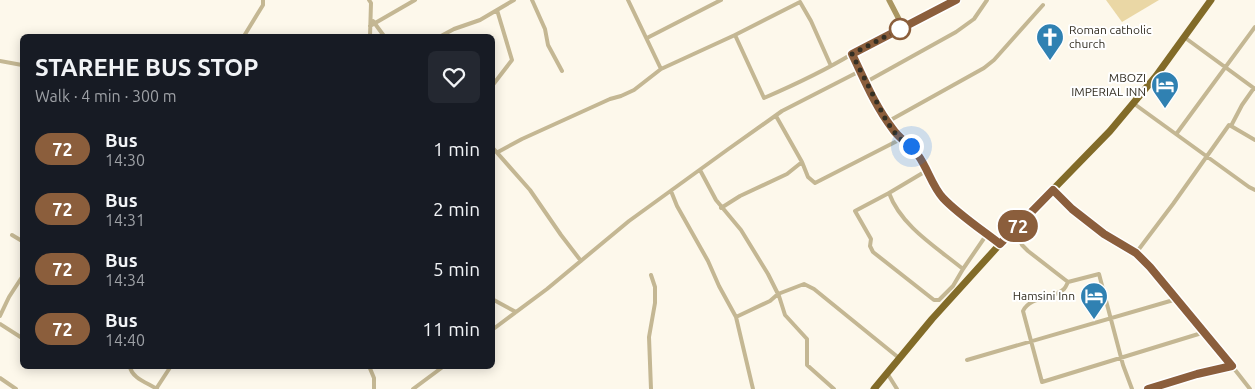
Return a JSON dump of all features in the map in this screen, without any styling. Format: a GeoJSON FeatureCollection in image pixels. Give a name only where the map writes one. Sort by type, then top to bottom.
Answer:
{"type":"FeatureCollection","features":[{"type":"Feature","properties":{"kind":"highway"},"geometry":{"type":"LineString","coordinates":[[874,389],[932,319],[1000,244],[1110,131],[1156,76],[1211,0]]}},
{"type":"Feature","properties":{"kind":"street"},"geometry":{"type":"LineString","coordinates":[[245,34],[263,5],[263,0]]}},
{"type":"Feature","properties":{"kind":"street"},"geometry":{"type":"LineString","coordinates":[[369,0],[372,24],[370,34]]}},
{"type":"Feature","properties":{"kind":"street"},"geometry":{"type":"LineString","coordinates":[[372,24],[415,0]]}},
{"type":"Feature","properties":{"kind":"street"},"geometry":{"type":"LineString","coordinates":[[445,34],[480,20],[514,0]]}},
{"type":"Feature","properties":{"kind":"street"},"geometry":{"type":"LineString","coordinates":[[532,0],[545,29],[548,45],[562,71]]}},
{"type":"Feature","properties":{"kind":"street"},"geometry":{"type":"LineString","coordinates":[[628,0],[661,69]]}},
{"type":"Feature","properties":{"kind":"street"},"geometry":{"type":"LineString","coordinates":[[647,38],[721,0]]}},
{"type":"Feature","properties":{"kind":"street"},"geometry":{"type":"LineString","coordinates":[[498,152],[610,99],[622,96],[634,90],[661,69],[735,35],[799,1],[805,0]]}},
{"type":"Feature","properties":{"kind":"street"},"geometry":{"type":"LineString","coordinates":[[889,0],[903,27]]}},
{"type":"Feature","properties":{"kind":"street"},"geometry":{"type":"LineString","coordinates":[[735,35],[764,98],[831,66],[956,0]]}},
{"type":"Feature","properties":{"kind":"street"},"geometry":{"type":"LineString","coordinates":[[866,82],[974,20],[987,0]]}},
{"type":"Feature","properties":{"kind":"street"},"geometry":{"type":"LineString","coordinates":[[799,1],[811,21],[831,66]]}},
{"type":"Feature","properties":{"kind":"street"},"geometry":{"type":"LineString","coordinates":[[887,122],[984,68],[1001,53],[1043,5]]}},
{"type":"Feature","properties":{"kind":"street"},"geometry":{"type":"LineString","coordinates":[[495,82],[512,60],[497,10]]}},
{"type":"Feature","properties":{"kind":"street"},"geometry":{"type":"LineString","coordinates":[[372,24],[382,34]]}},
{"type":"Feature","properties":{"kind":"street"},"geometry":{"type":"LineString","coordinates":[[1177,133],[1255,27]]}},
{"type":"Feature","properties":{"kind":"street"},"geometry":{"type":"LineString","coordinates":[[1251,34],[1255,38]]}},
{"type":"Feature","properties":{"kind":"street"},"geometry":{"type":"LineString","coordinates":[[1136,253],[1229,125],[1231,126],[1242,105],[1254,89],[1184,37]]}},
{"type":"Feature","properties":{"kind":"street"},"geometry":{"type":"LineString","coordinates":[[852,54],[887,122],[901,140],[911,146],[920,157],[926,172],[944,199],[1000,244]]}},
{"type":"Feature","properties":{"kind":"street"},"geometry":{"type":"LineString","coordinates":[[0,62],[20,65]]}},
{"type":"Feature","properties":{"kind":"street"},"geometry":{"type":"LineString","coordinates":[[495,328],[629,222],[776,116],[860,71]]}},
{"type":"Feature","properties":{"kind":"street"},"geometry":{"type":"LineString","coordinates":[[1133,103],[1255,190]]}},
{"type":"Feature","properties":{"kind":"street"},"geometry":{"type":"LineString","coordinates":[[776,116],[802,162],[808,177],[815,183],[901,140]]}},
{"type":"Feature","properties":{"kind":"street"},"geometry":{"type":"LineString","coordinates":[[1231,126],[1255,140]]}},
{"type":"Feature","properties":{"kind":"street"},"geometry":{"type":"LineString","coordinates":[[495,150],[530,190],[581,261]]}},
{"type":"Feature","properties":{"kind":"street"},"geometry":{"type":"LineString","coordinates":[[721,208],[740,196],[786,174],[802,162]]}},
{"type":"Feature","properties":{"kind":"street"},"geometry":{"type":"LineString","coordinates":[[700,170],[709,190],[721,208],[745,236],[768,274],[778,294],[785,315],[807,339],[807,365],[834,389]]}},
{"type":"Feature","properties":{"kind":"street"},"geometry":{"type":"LineString","coordinates":[[926,172],[855,211],[871,239],[870,246],[874,252],[934,300],[939,300],[953,286],[988,234]]}},
{"type":"Feature","properties":{"kind":"street"},"geometry":{"type":"LineString","coordinates":[[1053,190],[1072,209],[1104,234],[1136,253],[1150,267],[1250,389]]}},
{"type":"Feature","properties":{"kind":"street"},"geometry":{"type":"LineString","coordinates":[[671,191],[677,206],[708,260],[719,286],[736,317],[753,389]]}},
{"type":"Feature","properties":{"kind":"street"},"geometry":{"type":"LineString","coordinates":[[889,192],[894,206],[909,225],[963,269]]}},
{"type":"Feature","properties":{"kind":"street"},"geometry":{"type":"LineString","coordinates":[[1014,229],[1022,245],[1028,251],[1068,282]]}},
{"type":"Feature","properties":{"kind":"street"},"geometry":{"type":"LineString","coordinates":[[12,235],[20,239]]}},
{"type":"Feature","properties":{"kind":"street"},"geometry":{"type":"LineString","coordinates":[[1132,389],[1121,357],[1098,274],[1068,282],[1064,290],[1038,299],[1022,311],[1042,382],[1121,357],[1205,332]]}},
{"type":"Feature","properties":{"kind":"street"},"geometry":{"type":"LineString","coordinates":[[651,275],[655,287],[655,303],[649,338],[651,389]]}},
{"type":"Feature","properties":{"kind":"street"},"geometry":{"type":"LineString","coordinates":[[0,316],[20,280]]}},
{"type":"Feature","properties":{"kind":"street"},"geometry":{"type":"LineString","coordinates":[[736,317],[778,294],[804,284],[814,289],[899,358]]}},
{"type":"Feature","properties":{"kind":"street"},"geometry":{"type":"LineString","coordinates":[[967,360],[1177,299]]}},
{"type":"Feature","properties":{"kind":"street"},"geometry":{"type":"LineString","coordinates":[[495,301],[516,312]]}},
{"type":"Feature","properties":{"kind":"street"},"geometry":{"type":"LineString","coordinates":[[0,324],[20,337]]}},
{"type":"Feature","properties":{"kind":"street"},"geometry":{"type":"LineString","coordinates":[[1148,389],[1197,374],[1232,366]]}},
{"type":"Feature","properties":{"kind":"street"},"geometry":{"type":"LineString","coordinates":[[130,369],[134,376],[157,389],[169,369]]}},
{"type":"Feature","properties":{"kind":"street"},"geometry":{"type":"LineString","coordinates":[[370,369],[374,378],[374,389]]}},
{"type":"Feature","properties":{"kind":"street"},"geometry":{"type":"LineString","coordinates":[[413,389],[440,369]]}},
{"type":"Feature","properties":{"kind":"street"},"geometry":{"type":"LineString","coordinates":[[887,373],[897,389]]}},
{"type":"Feature","properties":{"kind":"street"},"geometry":{"type":"LineString","coordinates":[[0,378],[16,389]]}},
{"type":"Feature","properties":{"kind":"shaded area"},"geometry":{"type":"Polygon","coordinates":[[[1106,0],[1159,0],[1122,22],[1106,0]]]}},
{"type":"Feature","properties":{"kind":"bus line","name":"72"},"geometry":{"type":"LineString","coordinates":[[956,0],[852,54],[860,71],[887,122],[898,137],[911,146],[920,157],[926,172],[944,199],[1000,244],[1053,190],[1072,209],[1104,234],[1136,253],[1150,267],[1232,366],[1197,374],[1148,389]]}},
{"type":"Feature","properties":{"kind":"place","name":"Roman catholic church"},"geometry":{"type":"Point","coordinates":[1050,61]}},
{"type":"Feature","properties":{"kind":"place","name":"MBOZI IMPERIAL INN"},"geometry":{"type":"Point","coordinates":[1165,109]}},
{"type":"Feature","properties":{"kind":"place","name":"Hamsini Inn"},"geometry":{"type":"Point","coordinates":[1094,320]}},
{"type":"Feature","properties":{"kind":"route"},"geometry":{"type":"LineString","coordinates":[[900,29],[852,54],[887,122],[898,137],[911,146]]}}]}
